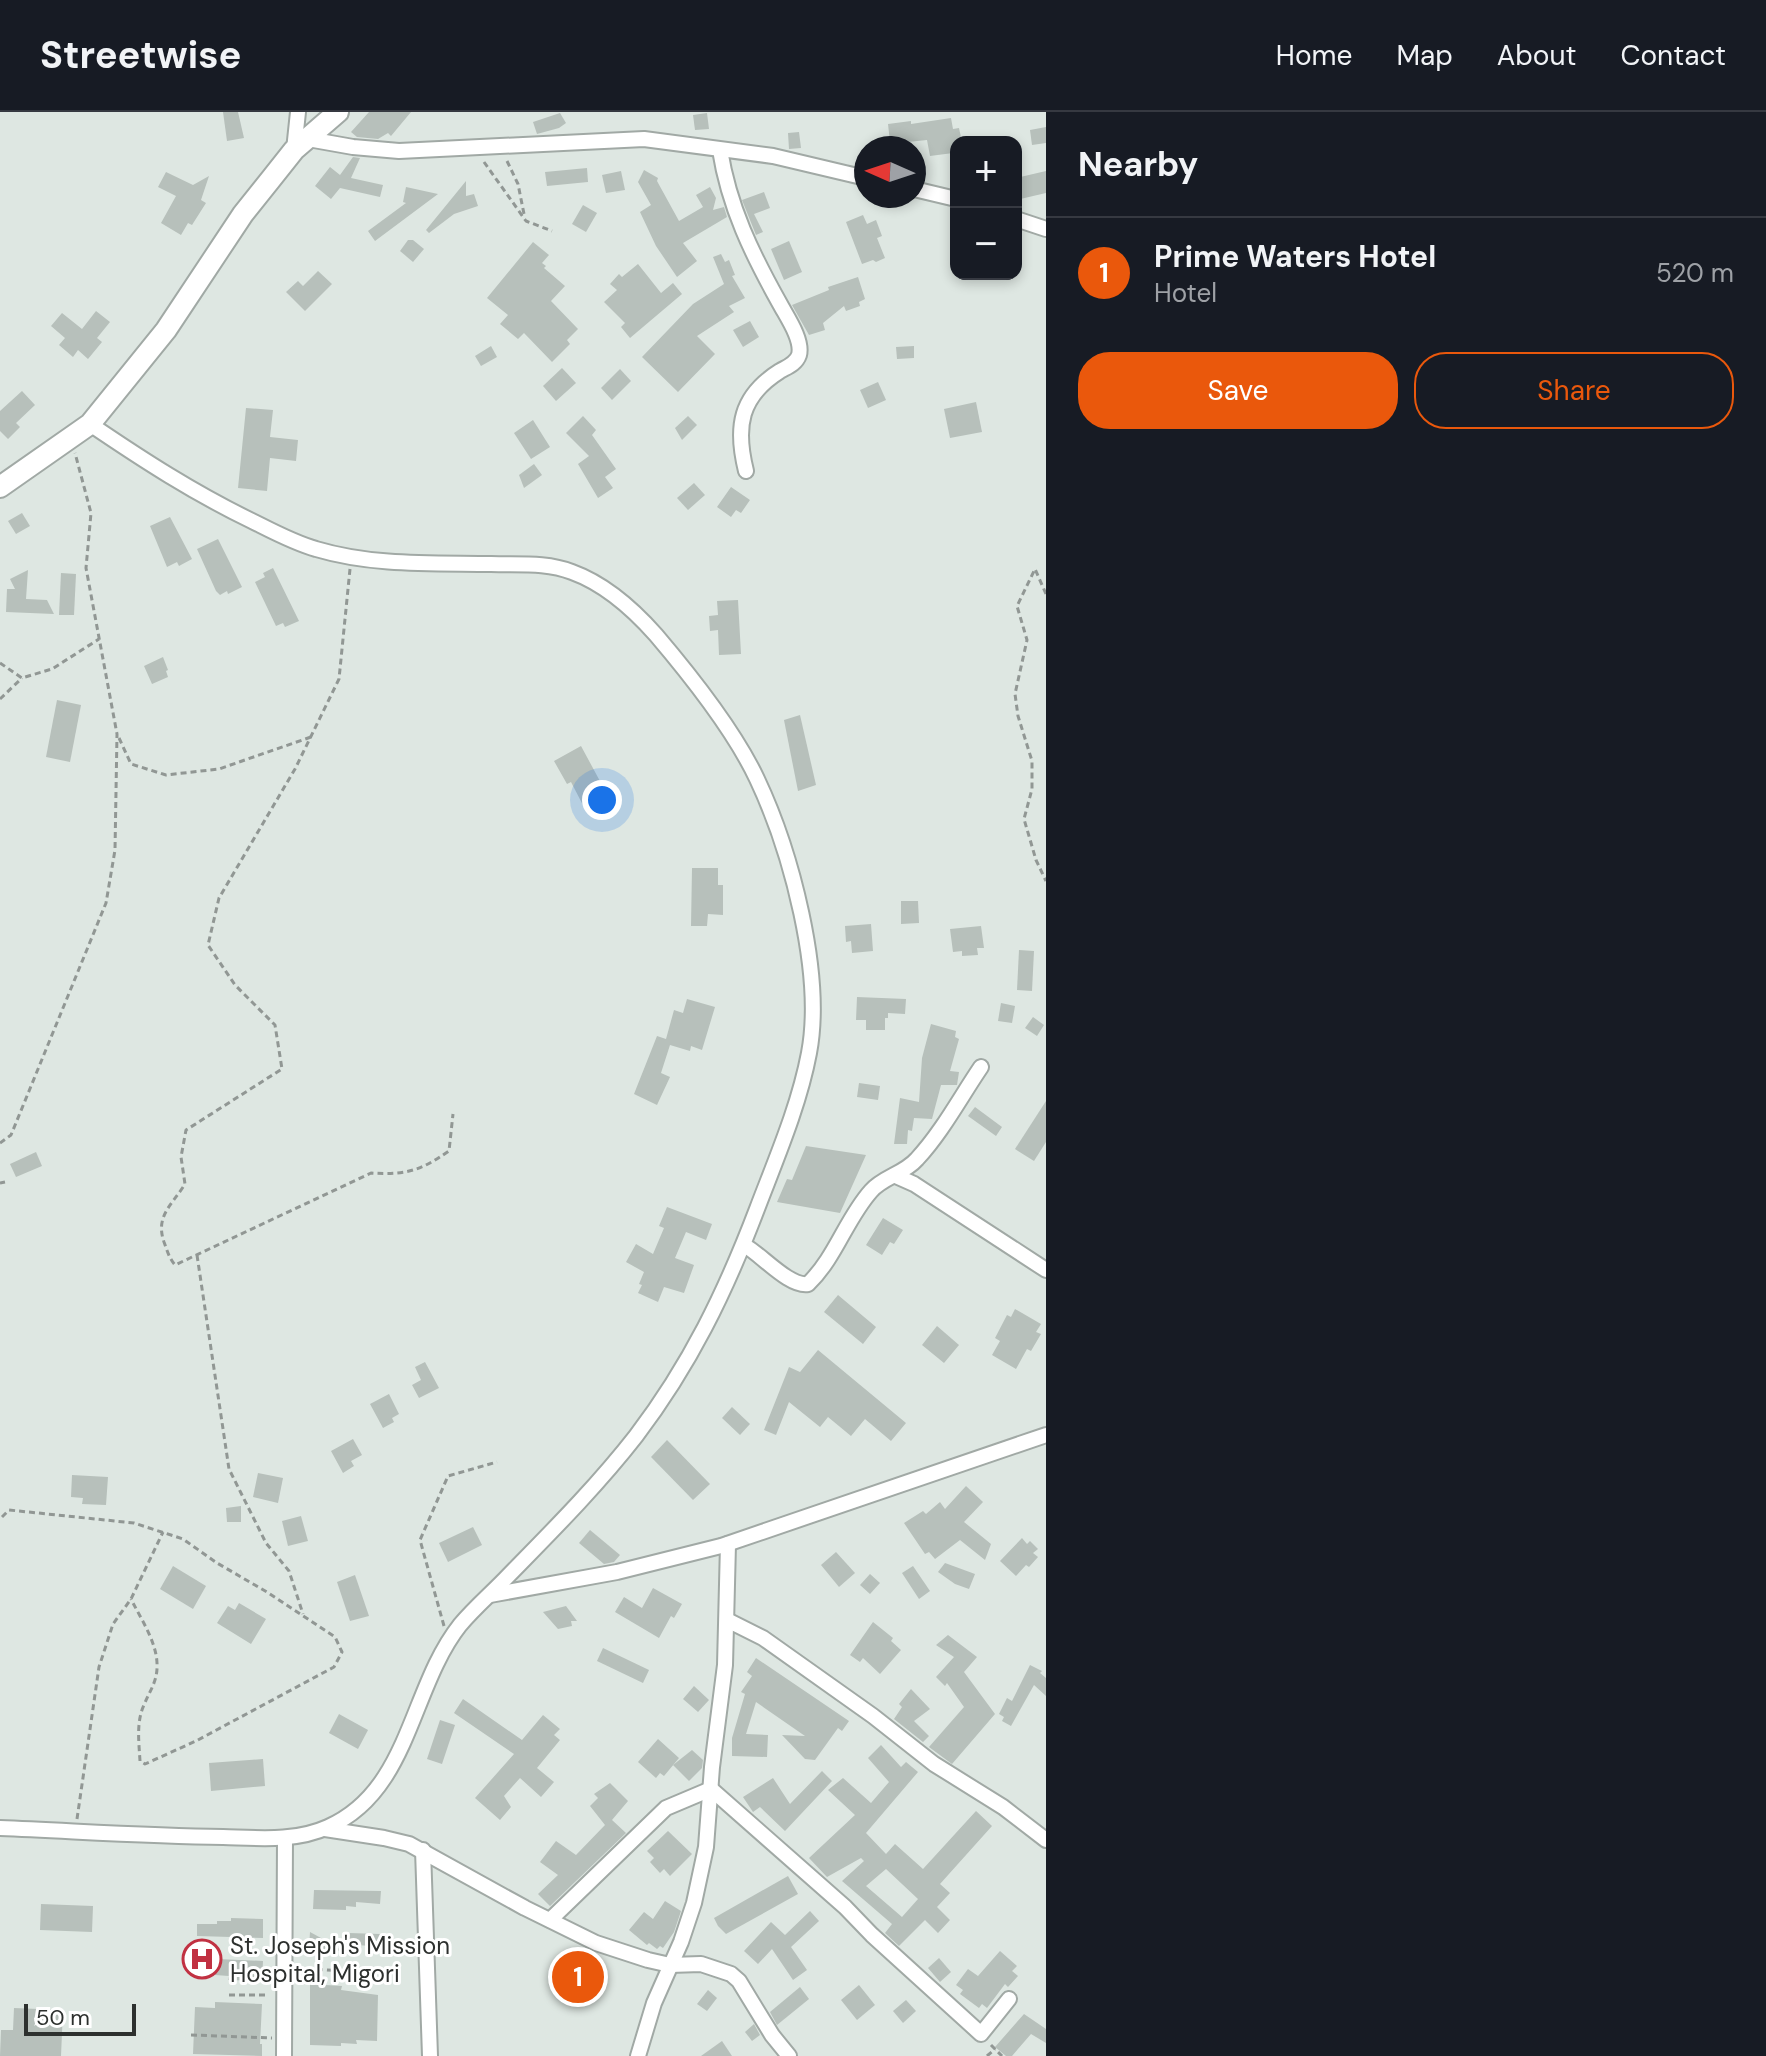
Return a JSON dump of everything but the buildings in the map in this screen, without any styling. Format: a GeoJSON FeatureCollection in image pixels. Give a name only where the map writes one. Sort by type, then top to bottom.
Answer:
{"type":"FeatureCollection","features":[{"type":"Feature","properties":{"kind":"street"},"geometry":{"type":"LineString","coordinates":[[298,112],[301,145]]}},
{"type":"Feature","properties":{"kind":"street"},"geometry":{"type":"LineString","coordinates":[[0,487],[90,424],[166,330],[243,214],[301,145],[338,112]]}},
{"type":"Feature","properties":{"kind":"street"},"geometry":{"type":"LineString","coordinates":[[301,145],[399,151],[644,139],[773,156],[854,175]]}},
{"type":"Feature","properties":{"kind":"street"},"geometry":{"type":"LineString","coordinates":[[720,150],[739,225],[799,347],[793,364],[763,382],[748,399],[741,432],[746,471]]}},
{"type":"Feature","properties":{"kind":"street"},"geometry":{"type":"LineString","coordinates":[[926,192],[950,198]]}},
{"type":"Feature","properties":{"kind":"street"},"geometry":{"type":"LineString","coordinates":[[1022,221],[1046,229]]}},
{"type":"Feature","properties":{"kind":"street"},"geometry":{"type":"LineString","coordinates":[[0,1828],[141,1836],[285,1838],[325,1829],[348,1816],[371,1794],[407,1738],[448,1641],[465,1619],[575,1509],[630,1443],[671,1388],[710,1322],[744,1245],[795,1105],[809,1052],[813,1021],[810,960],[802,918],[774,821],[751,767],[720,720],[654,633],[607,589],[569,570],[542,564],[414,565],[351,557],[312,548],[208,500],[169,478],[90,424]]}},
{"type":"Feature","properties":{"kind":"street"},"geometry":{"type":"LineString","coordinates":[[744,1245],[797,1283],[808,1284],[833,1253],[859,1206],[872,1190],[917,1159],[981,1067]]}},
{"type":"Feature","properties":{"kind":"street"},"geometry":{"type":"LineString","coordinates":[[896,1176],[914,1184],[1046,1270]]}},
{"type":"Feature","properties":{"kind":"street"},"geometry":{"type":"LineString","coordinates":[[490,1595],[617,1572],[728,1544],[1046,1435]]}},
{"type":"Feature","properties":{"kind":"street"},"geometry":{"type":"LineString","coordinates":[[638,2056],[654,2003],[681,1942],[706,1847],[725,1665],[728,1544]]}},
{"type":"Feature","properties":{"kind":"street"},"geometry":{"type":"LineString","coordinates":[[727,1620],[763,1638],[873,1716],[934,1764],[1003,1807],[1046,1840]]}},
{"type":"Feature","properties":{"kind":"street"},"geometry":{"type":"LineString","coordinates":[[550,1920],[666,1808],[711,1789]]}},
{"type":"Feature","properties":{"kind":"street"},"geometry":{"type":"LineString","coordinates":[[711,1789],[845,1907],[981,2034],[1009,1999]]}},
{"type":"Feature","properties":{"kind":"street"},"geometry":{"type":"LineString","coordinates":[[325,1829],[395,1840],[423,1850],[596,1943],[670,1965],[701,1964],[731,1974],[739,1981],[772,2035],[789,2056]]}},
{"type":"Feature","properties":{"kind":"street"},"geometry":{"type":"LineString","coordinates":[[284,2056],[285,1838]]}},
{"type":"Feature","properties":{"kind":"street"},"geometry":{"type":"LineString","coordinates":[[423,1850],[430,2056]]}},
{"type":"Feature","properties":{"kind":"path"},"geometry":{"type":"LineString","coordinates":[[505,147],[507,167],[518,184],[526,221]]}},
{"type":"Feature","properties":{"kind":"path"},"geometry":{"type":"LineString","coordinates":[[470,148],[492,169],[526,221],[552,231]]}},
{"type":"Feature","properties":{"kind":"path"},"geometry":{"type":"LineString","coordinates":[[0,1143],[11,1135],[106,903],[115,850],[117,734],[86,568],[91,513],[71,439]]}},
{"type":"Feature","properties":{"kind":"path"},"geometry":{"type":"LineString","coordinates":[[351,557],[339,679],[295,769],[219,898],[208,945],[235,985],[275,1025],[282,1069],[186,1130],[181,1157],[185,1184],[160,1218],[161,1235],[170,1259],[175,1265],[371,1173],[400,1175],[426,1167],[449,1151],[453,1114]]}},
{"type":"Feature","properties":{"kind":"path"},"geometry":{"type":"LineString","coordinates":[[1046,594],[1035,569],[1017,606],[1027,640],[1015,694],[1018,716],[1032,761],[1032,789],[1024,819],[1036,860],[1046,881]]}},
{"type":"Feature","properties":{"kind":"path"},"geometry":{"type":"LineString","coordinates":[[0,699],[22,678],[52,669],[99,639]]}},
{"type":"Feature","properties":{"kind":"path"},"geometry":{"type":"LineString","coordinates":[[0,663],[22,678]]}},
{"type":"Feature","properties":{"kind":"path"},"geometry":{"type":"LineString","coordinates":[[117,734],[131,764],[166,775],[219,769],[311,737]]}},
{"type":"Feature","properties":{"kind":"path"},"geometry":{"type":"LineString","coordinates":[[197,1255],[229,1469],[266,1543],[289,1571],[304,1616]]}},
{"type":"Feature","properties":{"kind":"path"},"geometry":{"type":"LineString","coordinates":[[448,1641],[420,1540],[448,1476],[497,1462]]}},
{"type":"Feature","properties":{"kind":"path"},"geometry":{"type":"LineString","coordinates":[[2,1517],[9,1510],[134,1523],[183,1539],[335,1637],[342,1652],[334,1667],[196,1741],[145,1764],[140,1761],[138,1727],[144,1705],[155,1686],[157,1663],[151,1638],[131,1599]]}},
{"type":"Feature","properties":{"kind":"path"},"geometry":{"type":"LineString","coordinates":[[75,1831],[99,1667],[113,1624],[131,1599],[163,1532]]}},
{"type":"Feature","properties":{"kind":"path"},"geometry":{"type":"LineString","coordinates":[[285,1967],[344,1971]]}},
{"type":"Feature","properties":{"kind":"path"},"geometry":{"type":"LineString","coordinates":[[229,1995],[285,1995]]}},
{"type":"Feature","properties":{"kind":"path"},"geometry":{"type":"LineString","coordinates":[[191,2035],[284,2039]]}},
{"type":"Feature","properties":{"kind":"path"},"geometry":{"type":"LineString","coordinates":[[987,2056],[995,2049]]}},
{"type":"Feature","properties":{"kind":"place","name":"St. Joseph's Mission Hospital, Migori"},"geometry":{"type":"Point","coordinates":[202,1959]}},
{"type":"Feature","properties":{"kind":"place","name":"Prime Waters Hotel"},"geometry":{"type":"Point","coordinates":[578,1977]}}]}
